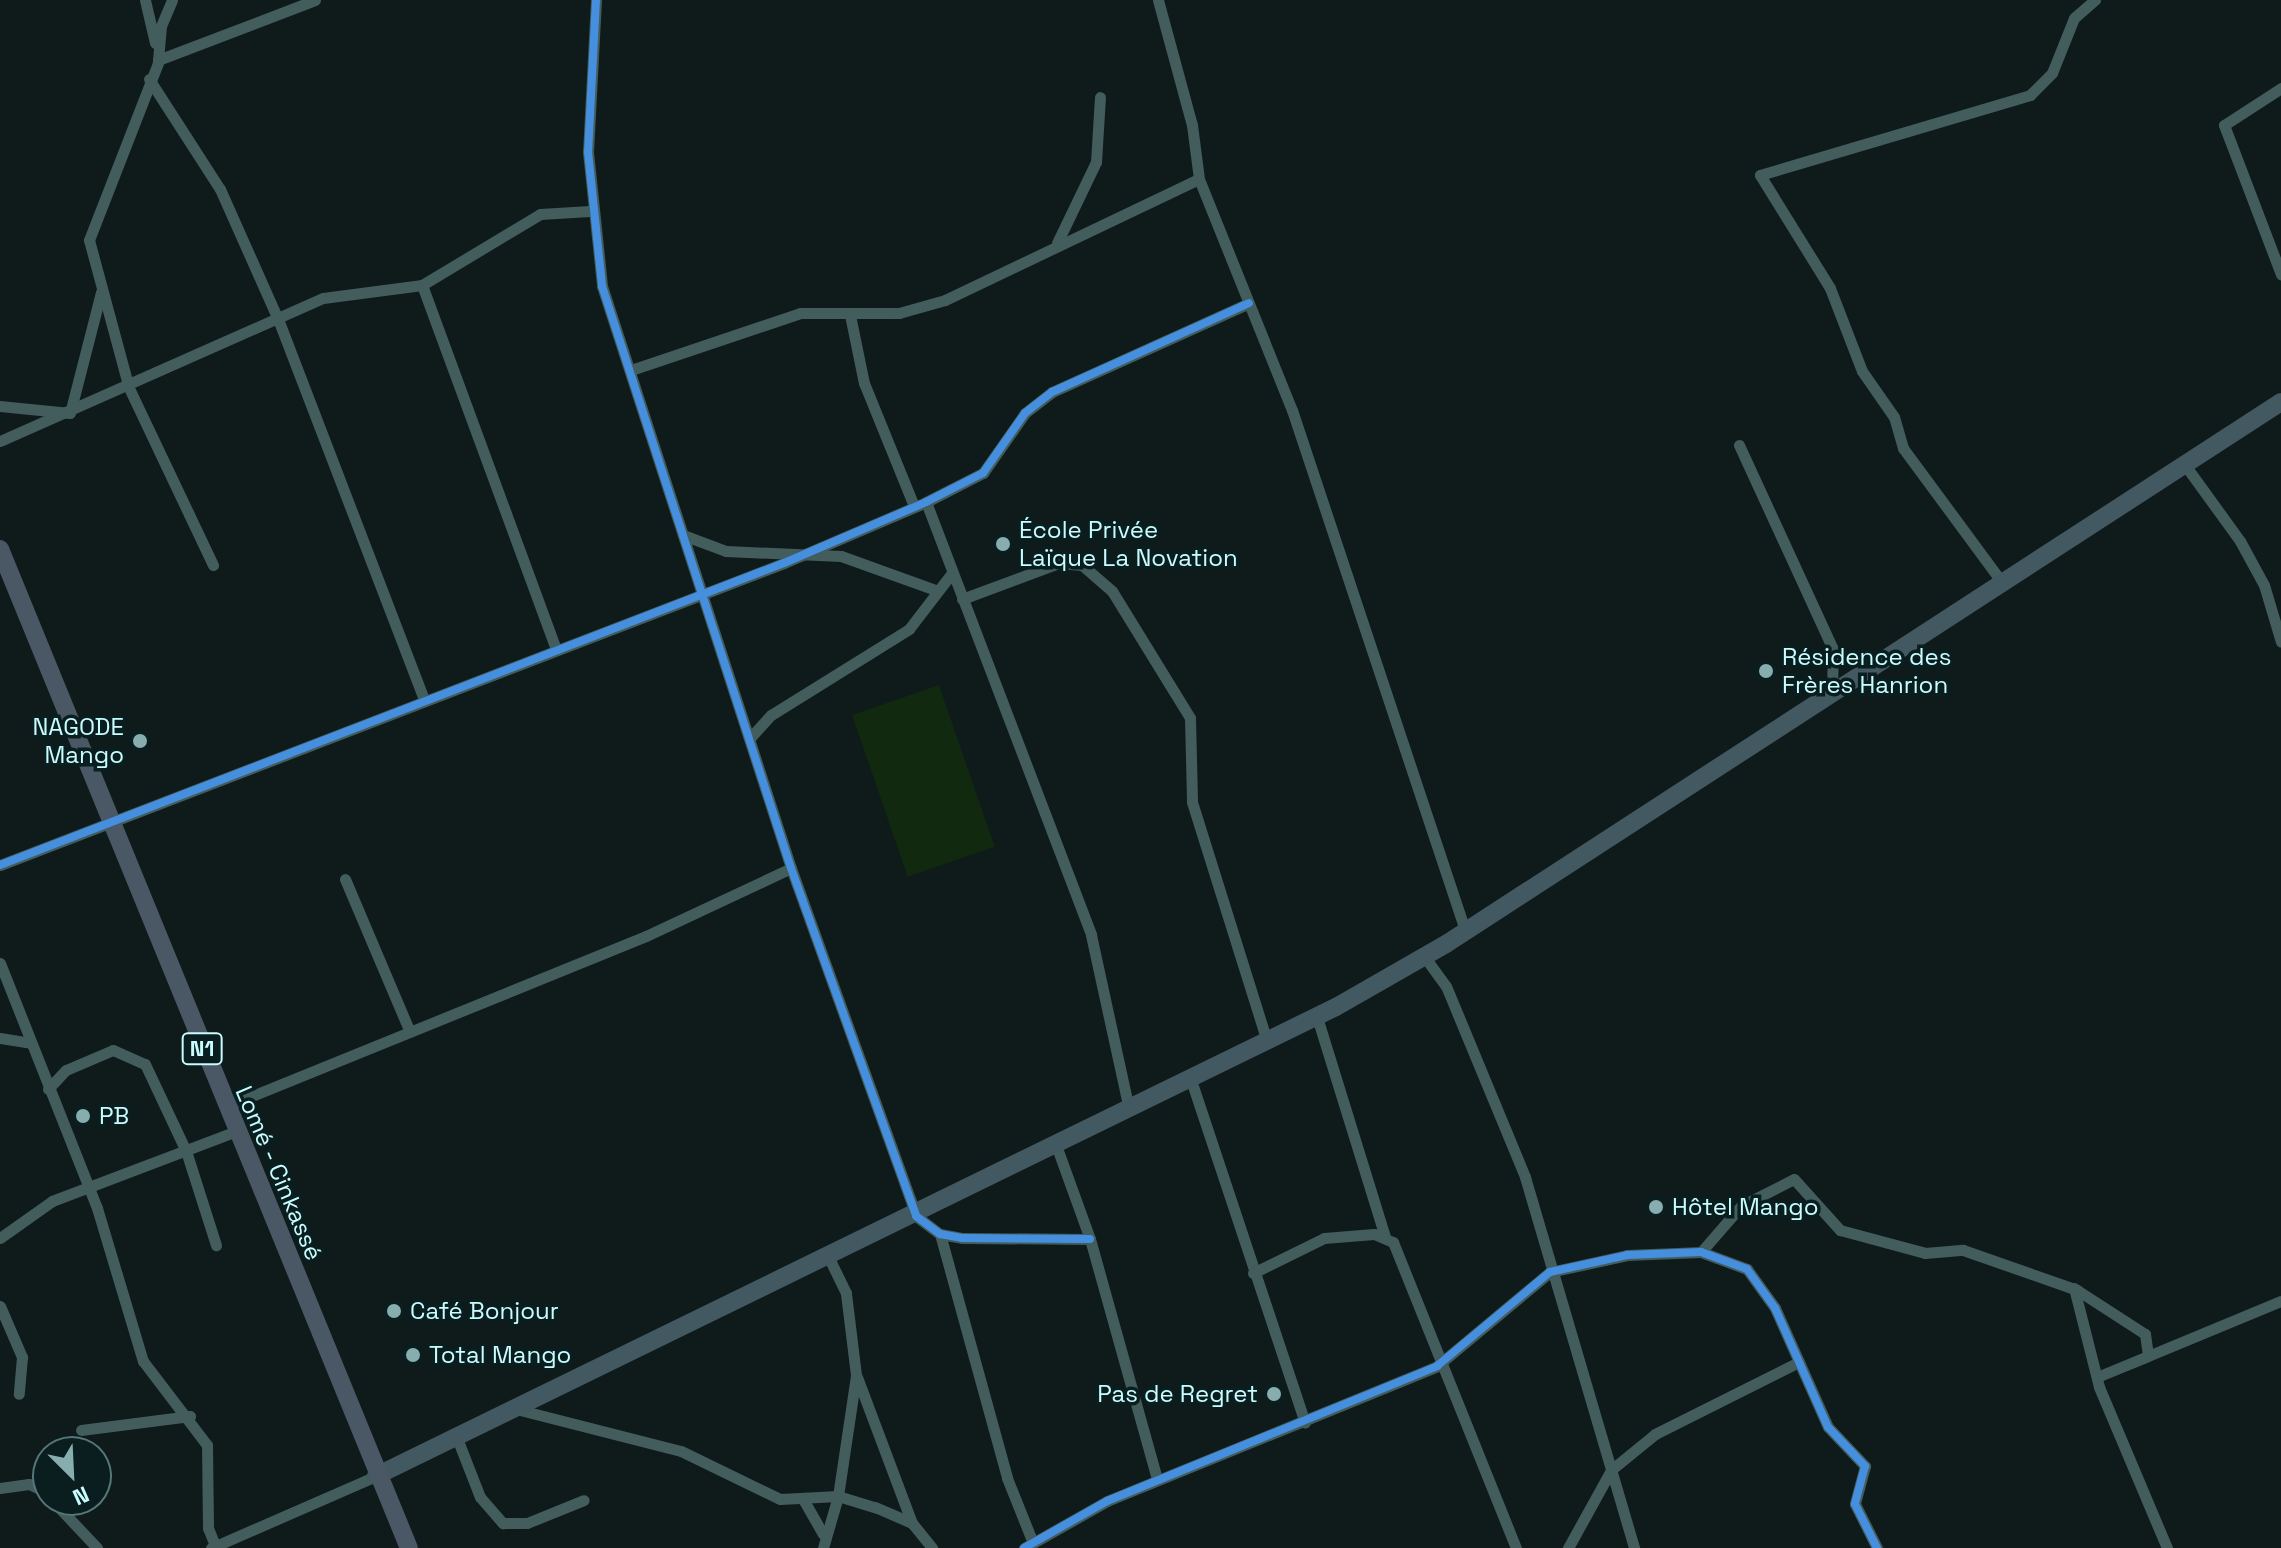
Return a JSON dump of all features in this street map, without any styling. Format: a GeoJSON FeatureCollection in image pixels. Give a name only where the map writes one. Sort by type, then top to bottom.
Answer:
{"type":"FeatureCollection","features":[{"type":"Feature","properties":{"kind":"highway","name":"Lomé - Cinkassé"},"geometry":{"type":"LineString","coordinates":[[0,549],[376,1476],[409,1548]]}},
{"type":"Feature","properties":{"kind":"main road"},"geometry":{"type":"LineString","coordinates":[[376,1476],[508,1407],[916,1216],[1317,1017],[1465,930],[2281,402]]}},
{"type":"Feature","properties":{"kind":"street"},"geometry":{"type":"LineString","coordinates":[[145,0],[158,63]]}},
{"type":"Feature","properties":{"kind":"street"},"geometry":{"type":"LineString","coordinates":[[172,0],[161,26],[158,63],[149,79],[89,240],[129,388],[213,565]]}},
{"type":"Feature","properties":{"kind":"street"},"geometry":{"type":"LineString","coordinates":[[158,63],[315,0]]}},
{"type":"Feature","properties":{"kind":"street"},"geometry":{"type":"LineString","coordinates":[[596,0],[590,211],[602,286],[791,868],[916,1216],[940,1234],[1090,1239]]}},
{"type":"Feature","properties":{"kind":"street"},"geometry":{"type":"LineString","coordinates":[[1158,0],[1192,125],[1199,179],[1324,500],[1351,601],[1465,930]]}},
{"type":"Feature","properties":{"kind":"street"},"geometry":{"type":"LineString","coordinates":[[2001,581],[1903,448],[1894,417],[1862,371],[1830,288],[1760,175],[2030,95],[2052,73],[2074,18],[2095,0]]}},
{"type":"Feature","properties":{"kind":"street"},"geometry":{"type":"LineString","coordinates":[[149,79],[220,189],[278,319],[424,699]]}},
{"type":"Feature","properties":{"kind":"street"},"geometry":{"type":"LineString","coordinates":[[2281,88],[2224,125],[2281,274]]}},
{"type":"Feature","properties":{"kind":"street"},"geometry":{"type":"LineString","coordinates":[[1057,243],[1096,162],[1100,97]]}},
{"type":"Feature","properties":{"kind":"street"},"geometry":{"type":"LineString","coordinates":[[631,370],[800,313],[899,313],[945,300],[1057,243],[1199,179]]}},
{"type":"Feature","properties":{"kind":"street"},"geometry":{"type":"LineString","coordinates":[[0,441],[129,388],[323,298],[422,285],[540,214],[590,211]]}},
{"type":"Feature","properties":{"kind":"street"},"geometry":{"type":"LineString","coordinates":[[422,285],[555,646]]}},
{"type":"Feature","properties":{"kind":"street"},"geometry":{"type":"LineString","coordinates":[[70,413],[101,291]]}},
{"type":"Feature","properties":{"kind":"street"},"geometry":{"type":"LineString","coordinates":[[0,865],[112,824],[555,646],[808,553],[920,504],[983,473],[1025,413],[1052,392],[1249,303]]}},
{"type":"Feature","properties":{"kind":"street"},"geometry":{"type":"LineString","coordinates":[[850,315],[864,383],[952,573],[1091,935],[1129,1109]]}},
{"type":"Feature","properties":{"kind":"street"},"geometry":{"type":"LineString","coordinates":[[0,406],[70,413]]}},
{"type":"Feature","properties":{"kind":"street"},"geometry":{"type":"LineString","coordinates":[[1739,445],[1833,649],[1832,691]]}},
{"type":"Feature","properties":{"kind":"street"},"geometry":{"type":"LineString","coordinates":[[2185,465],[2258,574],[2281,642]]}},
{"type":"Feature","properties":{"kind":"street"},"geometry":{"type":"LineString","coordinates":[[683,535],[726,551],[808,553],[854,559],[938,591]]}},
{"type":"Feature","properties":{"kind":"street"},"geometry":{"type":"LineString","coordinates":[[962,599],[1059,563],[1082,565],[1112,591],[1190,718],[1192,802],[1267,1041]]}},
{"type":"Feature","properties":{"kind":"street"},"geometry":{"type":"LineString","coordinates":[[750,738],[771,715],[909,629],[952,573]]}},
{"type":"Feature","properties":{"kind":"street"},"geometry":{"type":"LineString","coordinates":[[225,1107],[410,1032],[791,868]]}},
{"type":"Feature","properties":{"kind":"street"},"geometry":{"type":"LineString","coordinates":[[345,879],[410,1032]]}},
{"type":"Feature","properties":{"kind":"street"},"geometry":{"type":"LineString","coordinates":[[1424,956],[1446,986],[1525,1177],[1550,1272],[1634,1548]]}},
{"type":"Feature","properties":{"kind":"street"},"geometry":{"type":"LineString","coordinates":[[0,963],[90,1190],[143,1361],[190,1416],[207,1445],[214,1547],[376,1476]]}},
{"type":"Feature","properties":{"kind":"street"},"geometry":{"type":"LineString","coordinates":[[1317,1017],[1385,1236],[1403,1266],[1437,1366],[1516,1548]]}},
{"type":"Feature","properties":{"kind":"street"},"geometry":{"type":"LineString","coordinates":[[0,1038],[31,1043]]}},
{"type":"Feature","properties":{"kind":"street"},"geometry":{"type":"LineString","coordinates":[[48,1089],[84,1061],[128,1050],[156,1081],[186,1151],[216,1245]]}},
{"type":"Feature","properties":{"kind":"street"},"geometry":{"type":"LineString","coordinates":[[1191,1080],[1305,1423]]}},
{"type":"Feature","properties":{"kind":"street"},"geometry":{"type":"LineString","coordinates":[[0,1238],[52,1201],[90,1190],[236,1131]]}},
{"type":"Feature","properties":{"kind":"street"},"geometry":{"type":"LineString","coordinates":[[1056,1145],[1090,1239],[1157,1479]]}},
{"type":"Feature","properties":{"kind":"street"},"geometry":{"type":"LineString","coordinates":[[1701,1252],[1741,1206],[1794,1179],[1840,1230],[1925,1253],[1963,1250],[2074,1288],[2145,1334],[2148,1356]]}},
{"type":"Feature","properties":{"kind":"street"},"geometry":{"type":"LineString","coordinates":[[940,1234],[1000,1456],[1028,1546],[1157,1479],[1305,1423],[1437,1366],[1550,1272],[1627,1255],[1701,1252],[1747,1269],[1799,1362],[1828,1427],[1865,1466],[1855,1504],[1877,1548]]}},
{"type":"Feature","properties":{"kind":"street"},"geometry":{"type":"LineString","coordinates":[[1253,1273],[1324,1238],[1385,1236]]}},
{"type":"Feature","properties":{"kind":"street"},"geometry":{"type":"LineString","coordinates":[[828,1256],[846,1293],[856,1375],[912,1523],[932,1548]]}},
{"type":"Feature","properties":{"kind":"street"},"geometry":{"type":"LineString","coordinates":[[2074,1288],[2097,1377],[2167,1548]]}},
{"type":"Feature","properties":{"kind":"street"},"geometry":{"type":"LineString","coordinates":[[2097,1377],[2281,1301]]}},
{"type":"Feature","properties":{"kind":"street"},"geometry":{"type":"LineString","coordinates":[[0,1306],[22,1357],[19,1394]]}},
{"type":"Feature","properties":{"kind":"street"},"geometry":{"type":"LineString","coordinates":[[1568,1548],[1611,1470],[1655,1434],[1799,1362]]}},
{"type":"Feature","properties":{"kind":"street"},"geometry":{"type":"LineString","coordinates":[[823,1548],[823,1534],[838,1496],[856,1375]]}},
{"type":"Feature","properties":{"kind":"street"},"geometry":{"type":"LineString","coordinates":[[508,1407],[617,1430],[692,1455],[780,1499],[838,1496],[912,1523]]}},
{"type":"Feature","properties":{"kind":"street"},"geometry":{"type":"LineString","coordinates":[[81,1430],[190,1416]]}},
{"type":"Feature","properties":{"kind":"street"},"geometry":{"type":"LineString","coordinates":[[455,1433],[480,1497],[503,1523],[527,1523],[584,1500]]}},
{"type":"Feature","properties":{"kind":"street"},"geometry":{"type":"LineString","coordinates":[[0,1488],[32,1485]]}},
{"type":"Feature","properties":{"kind":"street"},"geometry":{"type":"LineString","coordinates":[[803,1499],[823,1534]]}},
{"type":"Feature","properties":{"kind":"street"},"geometry":{"type":"LineString","coordinates":[[67,1516],[97,1548]]}},
{"type":"Feature","properties":{"kind":"green space"},"geometry":{"type":"Polygon","coordinates":[[[939,685],[995,847],[908,877],[852,715],[939,685]]]}},
{"type":"Feature","properties":{"kind":"cycle path"},"geometry":{"type":"LineString","coordinates":[[596,0],[588,152],[602,286],[791,868],[916,1216],[940,1234],[962,1238],[1090,1239]]}},
{"type":"Feature","properties":{"kind":"cycle path"},"geometry":{"type":"LineString","coordinates":[[0,865],[784,563],[926,502],[983,473],[1025,413],[1052,392],[1249,303]]}},
{"type":"Feature","properties":{"kind":"cycle path"},"geometry":{"type":"LineString","coordinates":[[1024,1548],[1107,1501],[1437,1366],[1550,1272],[1627,1255],[1701,1252],[1747,1269],[1775,1308],[1828,1427],[1865,1466],[1855,1504],[1877,1548]]}},
{"type":"Feature","properties":{"kind":"place","name":"École Privée Laïque La Novation"},"geometry":{"type":"Point","coordinates":[1003,544]}},
{"type":"Feature","properties":{"kind":"place","name":"Résidence des Frères Hanrion"},"geometry":{"type":"Point","coordinates":[1766,671]}},
{"type":"Feature","properties":{"kind":"place","name":"NAGODE Mango"},"geometry":{"type":"Point","coordinates":[140,741]}},
{"type":"Feature","properties":{"kind":"place","name":"PB"},"geometry":{"type":"Point","coordinates":[83,1116]}},
{"type":"Feature","properties":{"kind":"place","name":"Hôtel Mango"},"geometry":{"type":"Point","coordinates":[1656,1207]}},
{"type":"Feature","properties":{"kind":"place","name":"Café Bonjour"},"geometry":{"type":"Point","coordinates":[394,1311]}},
{"type":"Feature","properties":{"kind":"place","name":"Total Mango"},"geometry":{"type":"Point","coordinates":[413,1355]}},
{"type":"Feature","properties":{"kind":"place","name":"Pas de Regret"},"geometry":{"type":"Point","coordinates":[1274,1394]}}]}
